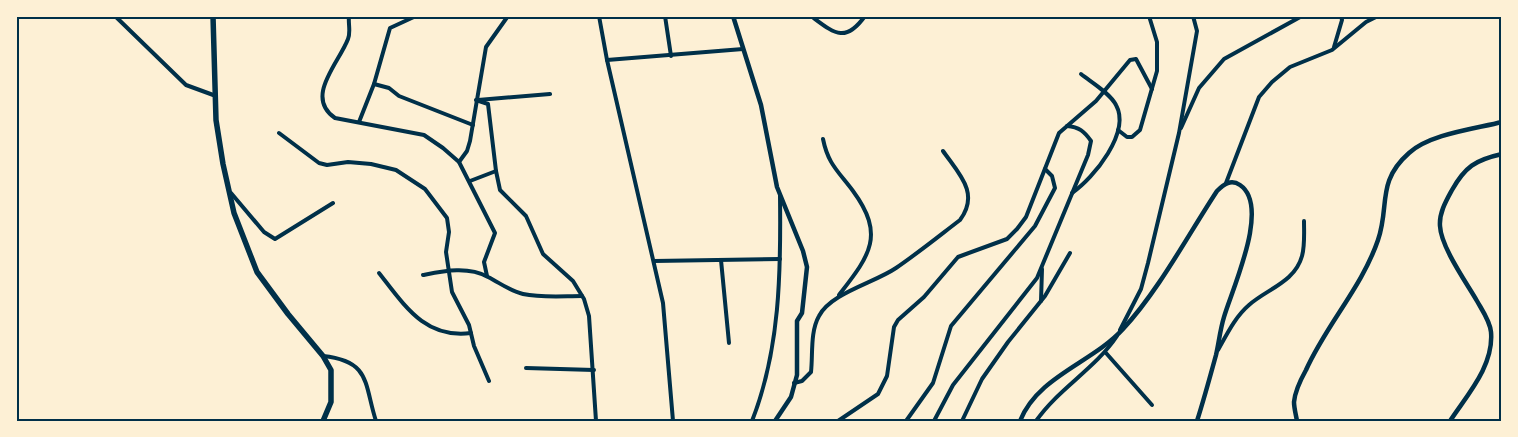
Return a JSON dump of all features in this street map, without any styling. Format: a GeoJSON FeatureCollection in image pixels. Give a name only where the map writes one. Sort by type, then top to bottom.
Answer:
{"type":"FeatureCollection","features":[{"type":"Feature","properties":{"kind":"main road"},"geometry":{"type":"LineString","coordinates":[[213,16],[216,120],[228,190],[234,213],[257,272],[288,314],[323,356],[331,370],[331,402],[323,421]]}},
{"type":"Feature","properties":{"kind":"street"},"geometry":{"type":"LineString","coordinates":[[115,16],[186,85],[216,96]]}},
{"type":"Feature","properties":{"kind":"street"},"geometry":{"type":"LineString","coordinates":[[349,16],[348,40],[332,66],[322,104],[328,114],[335,118],[424,135],[459,162],[495,233],[484,262],[487,276]]}},
{"type":"Feature","properties":{"kind":"street"},"geometry":{"type":"LineString","coordinates":[[359,122],[374,84],[390,28],[416,16]]}},
{"type":"Feature","properties":{"kind":"street"},"geometry":{"type":"LineString","coordinates":[[459,162],[467,152],[486,48],[508,16]]}},
{"type":"Feature","properties":{"kind":"street"},"geometry":{"type":"LineString","coordinates":[[599,16],[607,60],[663,303],[674,421]]}},
{"type":"Feature","properties":{"kind":"street"},"geometry":{"type":"LineString","coordinates":[[665,16],[671,56]]}},
{"type":"Feature","properties":{"kind":"street"},"geometry":{"type":"LineString","coordinates":[[733,16],[761,105],[780,194],[803,251],[807,267],[802,313],[797,321],[797,375],[791,398],[776,421]]}},
{"type":"Feature","properties":{"kind":"street"},"geometry":{"type":"LineString","coordinates":[[811,16],[837,34],[847,34],[858,26],[865,16]]}},
{"type":"Feature","properties":{"kind":"street"},"geometry":{"type":"LineString","coordinates":[[1118,130],[1127,137],[1132,137],[1140,130],[1157,71],[1157,42],[1149,16]]}},
{"type":"Feature","properties":{"kind":"street"},"geometry":{"type":"LineString","coordinates":[[1036,421],[1065,389],[1106,353],[1119,333],[1141,289],[1179,133],[1197,31],[1193,16]]}},
{"type":"Feature","properties":{"kind":"street"},"geometry":{"type":"LineString","coordinates":[[1179,133],[1199,88],[1224,59],[1302,16]]}},
{"type":"Feature","properties":{"kind":"street"},"geometry":{"type":"LineString","coordinates":[[1332,50],[1340,28],[1341,16]]}},
{"type":"Feature","properties":{"kind":"street"},"geometry":{"type":"LineString","coordinates":[[1020,421],[1024,409],[1038,392],[1101,350],[1119,333],[1142,306],[1217,191],[1226,183],[1259,97],[1272,82],[1290,66],[1332,50],[1366,22],[1378,16]]}},
{"type":"Feature","properties":{"kind":"street"},"geometry":{"type":"LineString","coordinates":[[607,60],[743,49]]}},
{"type":"Feature","properties":{"kind":"street"},"geometry":{"type":"LineString","coordinates":[[838,421],[878,394],[887,376],[894,327],[898,320],[924,297],[958,257],[1007,239],[1026,217],[1059,132],[1103,92],[1130,60],[1136,59],[1152,89]]}},
{"type":"Feature","properties":{"kind":"street"},"geometry":{"type":"LineString","coordinates":[[1072,193],[1094,174],[1113,144],[1121,114],[1115,102],[1081,74]]}},
{"type":"Feature","properties":{"kind":"street"},"geometry":{"type":"LineString","coordinates":[[374,84],[389,88],[399,96],[473,125]]}},
{"type":"Feature","properties":{"kind":"street"},"geometry":{"type":"LineString","coordinates":[[476,100],[550,94]]}},
{"type":"Feature","properties":{"kind":"street"},"geometry":{"type":"LineString","coordinates":[[476,100],[488,104],[500,190],[526,216],[543,254],[573,281],[582,296],[589,316],[596,421]]}},
{"type":"Feature","properties":{"kind":"street"},"geometry":{"type":"LineString","coordinates":[[1297,421],[1294,402],[1300,380],[1314,352],[1373,255],[1381,233],[1387,181],[1398,163],[1410,152],[1428,141],[1502,122]]}},
{"type":"Feature","properties":{"kind":"street"},"geometry":{"type":"LineString","coordinates":[[934,421],[953,385],[1022,298],[1037,278],[1042,267],[1088,155],[1091,142],[1078,127],[1067,126]]}},
{"type":"Feature","properties":{"kind":"street"},"geometry":{"type":"LineString","coordinates":[[279,133],[319,163],[326,165],[348,162],[371,164],[396,170],[425,188],[447,218],[449,232],[446,252],[452,292],[471,333],[489,380]]}},
{"type":"Feature","properties":{"kind":"street"},"geometry":{"type":"LineString","coordinates":[[794,383],[802,381],[811,372],[814,330],[819,316],[838,297],[860,268],[870,247],[872,230],[868,215],[826,155],[823,139]]}},
{"type":"Feature","properties":{"kind":"street"},"geometry":{"type":"LineString","coordinates":[[838,297],[875,282],[960,220],[967,211],[968,186],[943,151]]}},
{"type":"Feature","properties":{"kind":"street"},"geometry":{"type":"LineString","coordinates":[[1450,421],[1483,371],[1489,354],[1491,332],[1485,315],[1447,248],[1440,226],[1443,206],[1462,174],[1475,162],[1502,154]]}},
{"type":"Feature","properties":{"kind":"street"},"geometry":{"type":"LineString","coordinates":[[906,421],[933,383],[951,326],[1035,226],[1055,188],[1052,176],[1045,169]]}},
{"type":"Feature","properties":{"kind":"street"},"geometry":{"type":"LineString","coordinates":[[470,181],[496,171]]}},
{"type":"Feature","properties":{"kind":"street"},"geometry":{"type":"LineString","coordinates":[[1197,421],[1224,318],[1244,262],[1251,213],[1251,199],[1244,188],[1236,182],[1226,183]]}},
{"type":"Feature","properties":{"kind":"street"},"geometry":{"type":"LineString","coordinates":[[228,190],[264,232],[275,239],[334,203]]}},
{"type":"Feature","properties":{"kind":"street"},"geometry":{"type":"LineString","coordinates":[[752,421],[764,392],[781,279],[780,194]]}},
{"type":"Feature","properties":{"kind":"street"},"geometry":{"type":"LineString","coordinates":[[1216,354],[1234,322],[1248,305],[1286,281],[1294,271],[1302,256],[1304,221]]}},
{"type":"Feature","properties":{"kind":"street"},"geometry":{"type":"LineString","coordinates":[[962,421],[982,379],[1008,342],[1041,301],[1070,253]]}},
{"type":"Feature","properties":{"kind":"street"},"geometry":{"type":"LineString","coordinates":[[654,262],[780,259]]}},
{"type":"Feature","properties":{"kind":"street"},"geometry":{"type":"LineString","coordinates":[[721,260],[729,343]]}},
{"type":"Feature","properties":{"kind":"street"},"geometry":{"type":"LineString","coordinates":[[1041,301],[1042,267]]}},
{"type":"Feature","properties":{"kind":"street"},"geometry":{"type":"LineString","coordinates":[[423,275],[449,270],[472,272],[487,276],[512,291],[524,294],[582,296]]}},
{"type":"Feature","properties":{"kind":"street"},"geometry":{"type":"LineString","coordinates":[[380,273],[408,311],[431,328],[457,335],[471,333]]}},
{"type":"Feature","properties":{"kind":"street"},"geometry":{"type":"LineString","coordinates":[[1106,353],[1152,405]]}},
{"type":"Feature","properties":{"kind":"street"},"geometry":{"type":"LineString","coordinates":[[323,356],[354,364],[365,378],[376,421]]}},
{"type":"Feature","properties":{"kind":"street"},"geometry":{"type":"LineString","coordinates":[[526,368],[594,370]]}}]}
